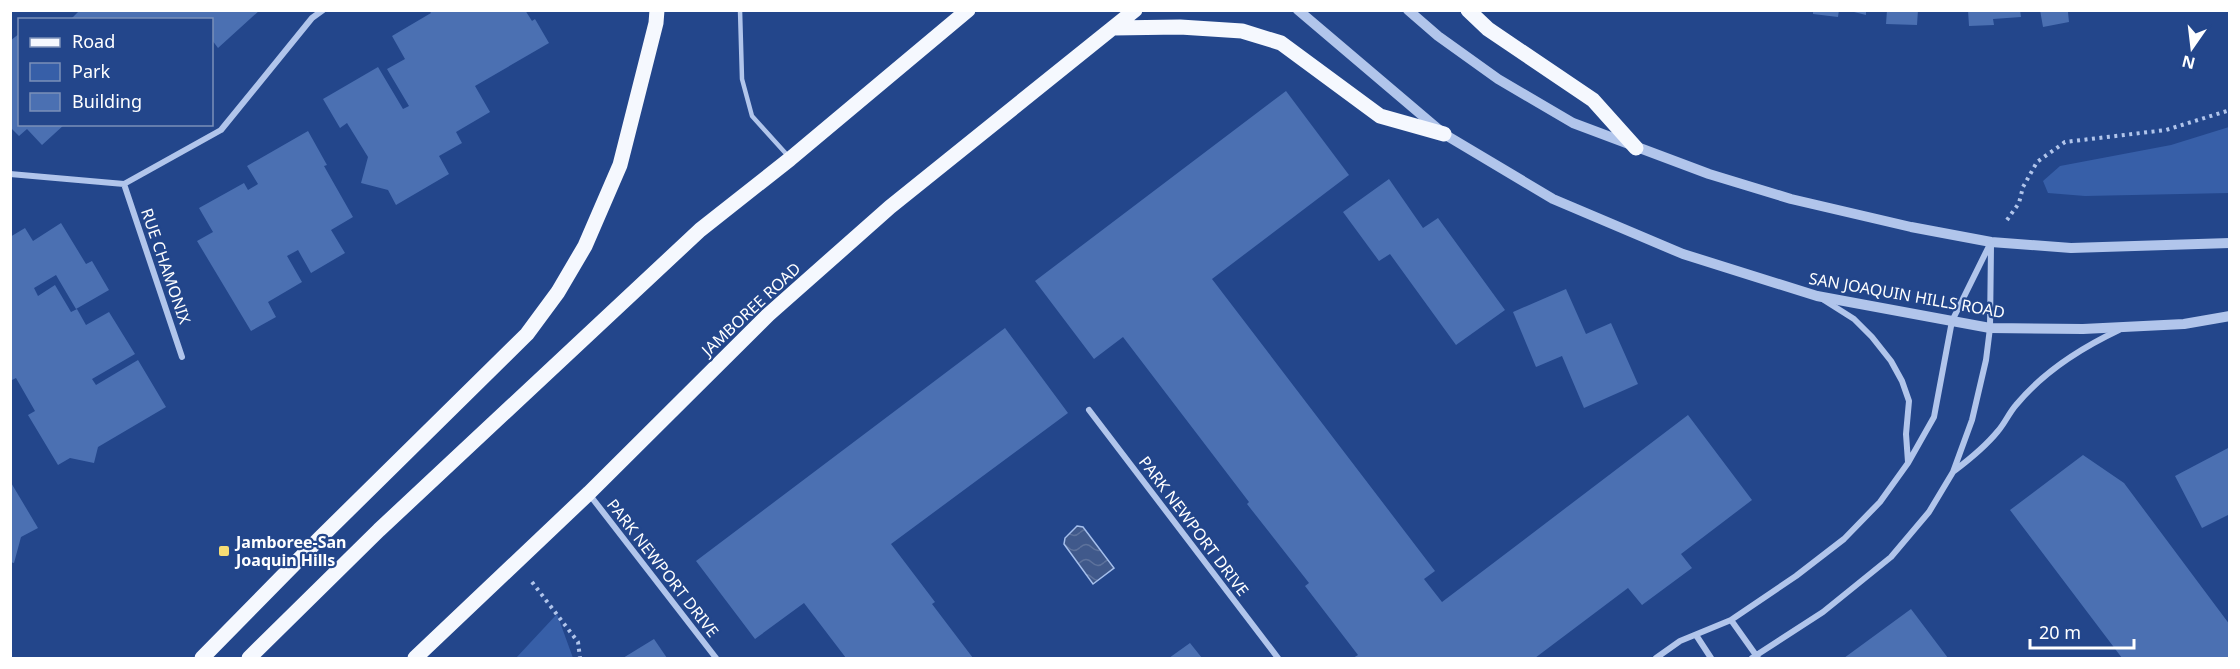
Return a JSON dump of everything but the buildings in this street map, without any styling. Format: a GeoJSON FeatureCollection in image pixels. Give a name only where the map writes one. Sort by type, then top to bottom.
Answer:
{"type":"FeatureCollection","features":[{"type":"Feature","properties":{"kind":"main road"},"geometry":{"type":"LineString","coordinates":[[202,658],[527,334],[558,292],[585,246],[620,165],[656,23],[657,10]]}},
{"type":"Feature","properties":{"kind":"main road"},"geometry":{"type":"LineString","coordinates":[[249,658],[379,530],[700,230],[790,159],[968,10]]}},
{"type":"Feature","properties":{"kind":"main road","name":"JAMBOREE ROAD"},"geometry":{"type":"LineString","coordinates":[[415,658],[589,493],[768,315],[890,207],[1135,10]]}},
{"type":"Feature","properties":{"kind":"main road"},"geometry":{"type":"LineString","coordinates":[[1468,10],[1488,28],[1593,100],[1636,148]]}},
{"type":"Feature","properties":{"kind":"main road"},"geometry":{"type":"LineString","coordinates":[[1113,28],[1180,27],[1242,31],[1281,43],[1380,116],[1444,134]]}},
{"type":"Feature","properties":{"kind":"street"},"geometry":{"type":"LineString","coordinates":[[10,174],[124,183],[221,130],[312,18],[323,10]]}},
{"type":"Feature","properties":{"kind":"street","name":"SAN JOAQUIN HILLS ROAD"},"geometry":{"type":"LineString","coordinates":[[1298,10],[1444,134],[1553,200],[1683,254],[1817,296],[1990,328],[2083,329],[2184,324],[2229,316]]}},
{"type":"Feature","properties":{"kind":"street"},"geometry":{"type":"LineString","coordinates":[[1408,10],[1438,36],[1498,79],[1573,123],[1709,174],[1791,199],[1911,227],[1991,242],[2071,248],[2229,243]]}},
{"type":"Feature","properties":{"kind":"street","name":"RUE CHAMONIX"},"geometry":{"type":"LineString","coordinates":[[124,183],[182,357]]}},
{"type":"Feature","properties":{"kind":"street"},"geometry":{"type":"LineString","coordinates":[[1656,658],[1680,641],[1731,620],[1796,576],[1844,539],[1880,502],[1908,463],[1934,417],[1952,321],[1991,242]]}},
{"type":"Feature","properties":{"kind":"street"},"geometry":{"type":"LineString","coordinates":[[1731,620],[1755,658],[1823,612],[1891,557],[1929,512],[1953,472],[1972,420],[1986,360],[1990,328],[1991,242]]}},
{"type":"Feature","properties":{"kind":"street"},"geometry":{"type":"LineString","coordinates":[[1817,296],[1854,319],[1872,337],[1897,371],[1909,401],[1906,434],[1908,463]]}},
{"type":"Feature","properties":{"kind":"street"},"geometry":{"type":"LineString","coordinates":[[1953,472],[1988,442],[2016,405],[2047,374],[2069,357],[2124,327]]}},
{"type":"Feature","properties":{"kind":"street","name":"PARK NEWPORT DRIVE"},"geometry":{"type":"LineString","coordinates":[[1089,410],[1278,658]]}},
{"type":"Feature","properties":{"kind":"street","name":"PARK NEWPORT DRIVE"},"geometry":{"type":"LineString","coordinates":[[589,493],[716,658]]}},
{"type":"Feature","properties":{"kind":"street"},"geometry":{"type":"LineString","coordinates":[[1696,635],[1711,658]]}},
{"type":"Feature","properties":{"kind":"lane"},"geometry":{"type":"LineString","coordinates":[[740,10],[742,79],[752,116],[790,159]]}},
{"type":"Feature","properties":{"kind":"path"},"geometry":{"type":"LineString","coordinates":[[1991,242],[2019,203],[2023,187],[2037,162],[2065,142],[2166,130],[2229,110]]}},
{"type":"Feature","properties":{"kind":"path"},"geometry":{"type":"LineString","coordinates":[[517,561],[578,642],[580,658]]}},
{"type":"Feature","properties":{"kind":"green space"},"geometry":{"type":"Polygon","coordinates":[[[2229,127],[2229,193],[2085,196],[2048,193],[2043,181],[2060,166],[2171,145],[2229,127]]]}},
{"type":"Feature","properties":{"kind":"green space"},"geometry":{"type":"Polygon","coordinates":[[[557,614],[573,658],[516,658],[557,614]]]}},
{"type":"Feature","properties":{"kind":"water"},"geometry":{"type":"Polygon","coordinates":[[[1077,526],[1083,527],[1114,568],[1093,584],[1064,544],[1065,538],[1077,526]]]}},
{"type":"Feature","properties":{"kind":"place","name":"Jamboree-San Joaquin Hills"},"geometry":{"type":"Point","coordinates":[224,551]}}]}
